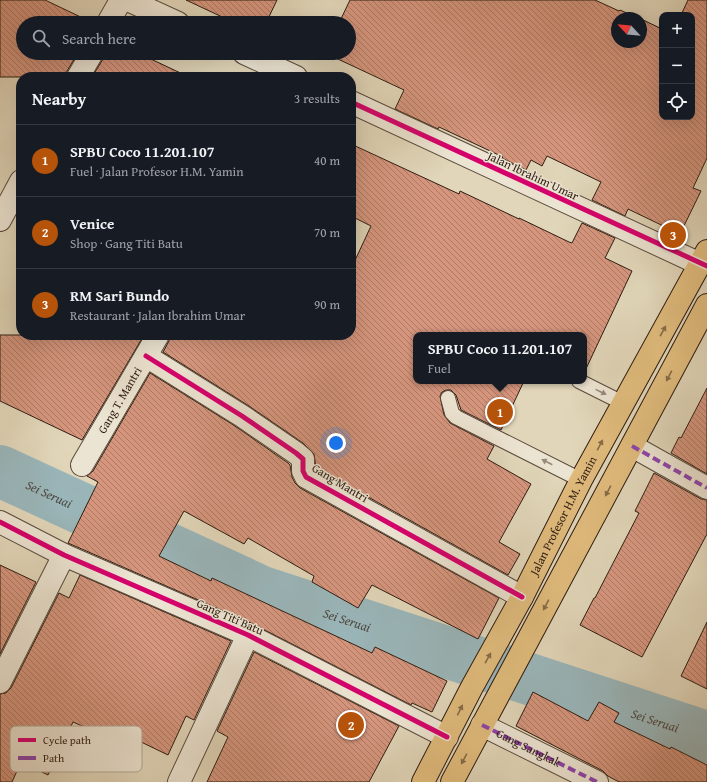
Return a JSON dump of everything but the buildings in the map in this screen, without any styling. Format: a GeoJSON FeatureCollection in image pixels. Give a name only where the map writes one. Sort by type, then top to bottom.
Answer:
{"type":"FeatureCollection","features":[{"type":"Feature","properties":{"kind":"main road","name":"Jalan Profesor H.M. Yamin"},"geometry":{"type":"LineString","coordinates":[[423,782],[472,687],[522,597],[581,480],[623,403],[705,260]]}},
{"type":"Feature","properties":{"kind":"main road"},"geometry":{"type":"LineString","coordinates":[[452,782],[526,641],[707,305]]}},
{"type":"Feature","properties":{"kind":"street"},"geometry":{"type":"LineString","coordinates":[[112,16],[121,0]]}},
{"type":"Feature","properties":{"kind":"street"},"geometry":{"type":"LineString","coordinates":[[128,0],[163,16]]}},
{"type":"Feature","properties":{"kind":"street"},"geometry":{"type":"LineString","coordinates":[[81,72],[88,60]]}},
{"type":"Feature","properties":{"kind":"street"},"geometry":{"type":"LineString","coordinates":[[259,60],[285,72]]}},
{"type":"Feature","properties":{"kind":"street","name":"Jalan Ibrahim Umar"},"geometry":{"type":"LineString","coordinates":[[356,104],[705,260]]}},
{"type":"Feature","properties":{"kind":"street"},"geometry":{"type":"LineString","coordinates":[[0,220],[13,183]]}},
{"type":"Feature","properties":{"kind":"street","name":"Gang T. Mantri"},"geometry":{"type":"LineString","coordinates":[[82,465],[155,340]]}},
{"type":"Feature","properties":{"kind":"street","name":"Gang Mantri"},"geometry":{"type":"LineString","coordinates":[[146,356],[242,416],[296,453],[302,459],[303,471],[306,477],[522,597]]}},
{"type":"Feature","properties":{"kind":"street"},"geometry":{"type":"LineString","coordinates":[[632,446],[707,488]]}},
{"type":"Feature","properties":{"kind":"street","name":"Gang Titi Batu"},"geometry":{"type":"LineString","coordinates":[[0,522],[64,555],[248,635],[447,737]]}},
{"type":"Feature","properties":{"kind":"street"},"geometry":{"type":"LineString","coordinates":[[0,682],[64,555]]}},
{"type":"Feature","properties":{"kind":"street"},"geometry":{"type":"LineString","coordinates":[[179,782],[248,635]]}},
{"type":"Feature","properties":{"kind":"street","name":"Gang Sangkak"},"geometry":{"type":"LineString","coordinates":[[482,725],[597,782]]}},
{"type":"Feature","properties":{"kind":"lane"},"geometry":{"type":"LineString","coordinates":[[585,384],[623,403]]}},
{"type":"Feature","properties":{"kind":"lane"},"geometry":{"type":"LineString","coordinates":[[448,398],[452,413],[456,417],[581,480]]}},
{"type":"Feature","properties":{"kind":"waterway","name":"Sei Seruai"},"geometry":{"type":"LineString","coordinates":[[0,471],[262,592],[707,737]]}},
{"type":"Feature","properties":{"kind":"marked path"},"geometry":{"type":"LineString","coordinates":[[632,446],[707,488]]}},
{"type":"Feature","properties":{"kind":"marked path"},"geometry":{"type":"LineString","coordinates":[[482,725],[597,782]]}},
{"type":"Feature","properties":{"kind":"cycle path"},"geometry":{"type":"LineString","coordinates":[[356,104],[707,266]]}},
{"type":"Feature","properties":{"kind":"cycle path"},"geometry":{"type":"LineString","coordinates":[[146,356],[242,416],[296,453],[303,459],[303,471],[306,477],[522,597]]}},
{"type":"Feature","properties":{"kind":"cycle path"},"geometry":{"type":"LineString","coordinates":[[0,522],[64,555],[248,635],[447,737]]}},
{"type":"Feature","properties":{"kind":"place","name":"RM Sari Bundo"},"geometry":{"type":"Point","coordinates":[673,235]}},
{"type":"Feature","properties":{"kind":"place","name":"SPBU Coco 11.201.107"},"geometry":{"type":"Point","coordinates":[500,412]}},
{"type":"Feature","properties":{"kind":"place","name":"Venice"},"geometry":{"type":"Point","coordinates":[351,725]}}]}
